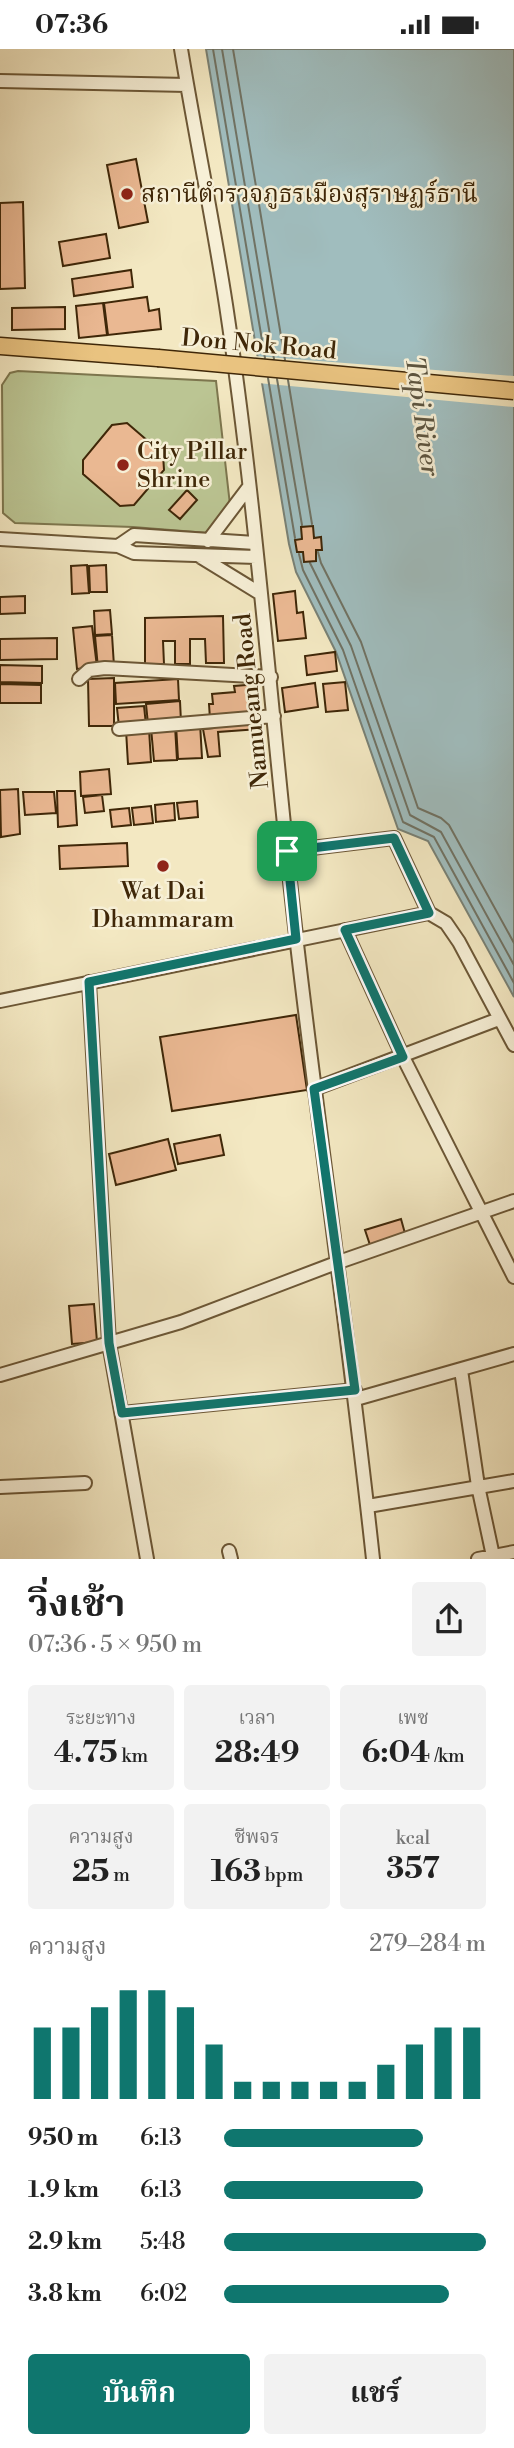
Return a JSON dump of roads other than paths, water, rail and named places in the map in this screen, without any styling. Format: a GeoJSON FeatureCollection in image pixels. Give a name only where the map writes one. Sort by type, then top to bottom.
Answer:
{"type":"FeatureCollection","features":[{"type":"Feature","properties":{"kind":"main road","name":"Don Nok Road"},"geometry":{"type":"LineString","coordinates":[[0,346],[514,391]]}},
{"type":"Feature","properties":{"kind":"street","name":"Namueang Road"},"geometry":{"type":"LineString","coordinates":[[181,49],[226,304],[271,677],[296,939],[355,1395],[373,1559]]}},
{"type":"Feature","properties":{"kind":"street"},"geometry":{"type":"LineString","coordinates":[[0,81],[187,85]]}},
{"type":"Feature","properties":{"kind":"street"},"geometry":{"type":"LineString","coordinates":[[208,541],[248,488]]}},
{"type":"Feature","properties":{"kind":"street"},"geometry":{"type":"LineString","coordinates":[[118,546],[134,535],[255,543]]}},
{"type":"Feature","properties":{"kind":"street"},"geometry":{"type":"LineString","coordinates":[[0,539],[118,546],[134,553],[257,557]]}},
{"type":"Feature","properties":{"kind":"street"},"geometry":{"type":"LineString","coordinates":[[197,555],[261,594]]}},
{"type":"Feature","properties":{"kind":"street"},"geometry":{"type":"LineString","coordinates":[[79,679],[89,670],[105,668],[271,677]]}},
{"type":"Feature","properties":{"kind":"street"},"geometry":{"type":"LineString","coordinates":[[119,729],[274,716]]}},
{"type":"Feature","properties":{"kind":"street"},"geometry":{"type":"LineString","coordinates":[[287,851],[394,838],[429,913],[446,923],[459,942],[514,1045]]}},
{"type":"Feature","properties":{"kind":"street"},"geometry":{"type":"LineString","coordinates":[[0,1000],[429,913]]}},
{"type":"Feature","properties":{"kind":"street"},"geometry":{"type":"LineString","coordinates":[[345,930],[403,1057],[514,1277]]}},
{"type":"Feature","properties":{"kind":"street"},"geometry":{"type":"LineString","coordinates":[[89,982],[109,1343],[147,1559]]}},
{"type":"Feature","properties":{"kind":"street"},"geometry":{"type":"LineString","coordinates":[[314,1089],[499,1019]]}},
{"type":"Feature","properties":{"kind":"street"},"geometry":{"type":"LineString","coordinates":[[0,1375],[181,1322],[336,1263],[514,1201]]}},
{"type":"Feature","properties":{"kind":"street"},"geometry":{"type":"LineString","coordinates":[[122,1413],[355,1395],[461,1370],[514,1354]]}},
{"type":"Feature","properties":{"kind":"street"},"geometry":{"type":"LineString","coordinates":[[461,1370],[478,1486],[493,1556]]}},
{"type":"Feature","properties":{"kind":"street"},"geometry":{"type":"LineString","coordinates":[[368,1506],[514,1481]]}},
{"type":"Feature","properties":{"kind":"street"},"geometry":{"type":"LineString","coordinates":[[0,1487],[85,1483]]}},
{"type":"Feature","properties":{"kind":"street"},"geometry":{"type":"LineString","coordinates":[[478,1559],[514,1552]]}},
{"type":"Feature","properties":{"kind":"water","name":"Tapi River"},"geometry":{"type":"Polygon","coordinates":[[[206,49],[514,49],[514,997],[428,841],[398,829],[336,652],[296,572],[289,544],[206,49]]]}},
{"type":"Feature","properties":{"kind":"place","name":"สถานีตำรวจภูธรเมืองสุราษฏร์ธานี"},"geometry":{"type":"Point","coordinates":[127,194]}},
{"type":"Feature","properties":{"kind":"place","name":"City Pillar Shrine"},"geometry":{"type":"Point","coordinates":[123,465]}},
{"type":"Feature","properties":{"kind":"place","name":"Wat Dai Dhammaram"},"geometry":{"type":"Point","coordinates":[163,866]}}]}
